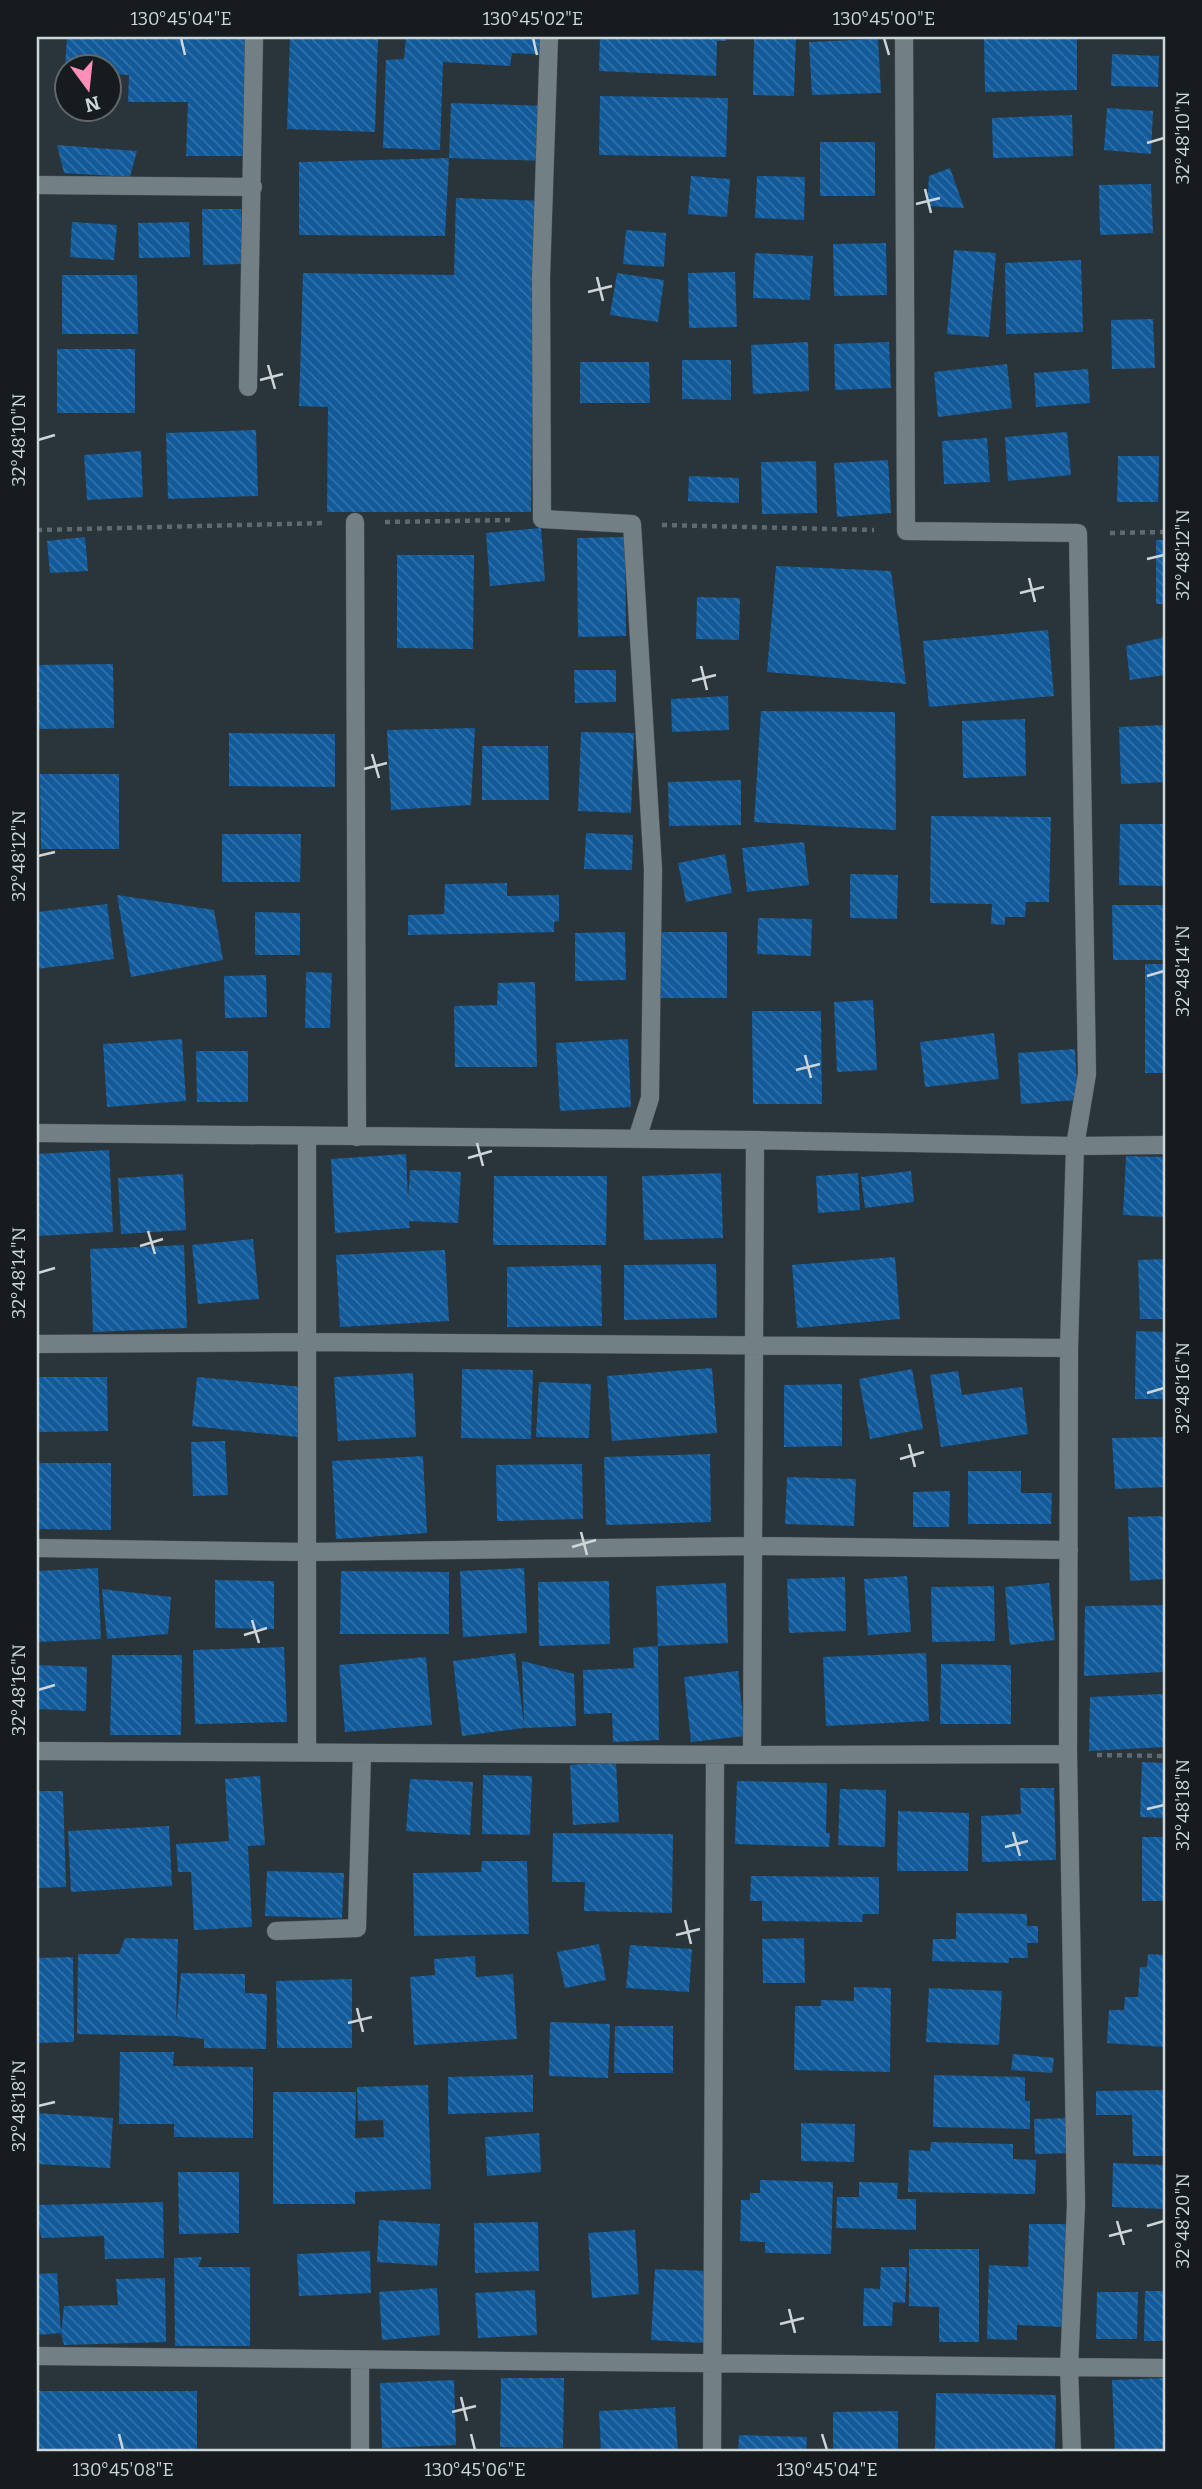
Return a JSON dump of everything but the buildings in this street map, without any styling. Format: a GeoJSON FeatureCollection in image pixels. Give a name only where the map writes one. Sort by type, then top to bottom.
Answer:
{"type":"FeatureCollection","features":[{"type":"Feature","properties":{"kind":"street"},"geometry":{"type":"LineString","coordinates":[[247,387],[254,37]]}},
{"type":"Feature","properties":{"kind":"street"},"geometry":{"type":"LineString","coordinates":[[549,37],[541,278],[542,519],[632,524],[653,869],[650,1098],[637,1139]]}},
{"type":"Feature","properties":{"kind":"street"},"geometry":{"type":"LineString","coordinates":[[904,37],[906,531],[1078,533],[1087,1074],[1075,1146],[1069,1348],[1068,1754],[1076,2204],[1069,2368],[1072,2452]]}},
{"type":"Feature","properties":{"kind":"street"},"geometry":{"type":"LineString","coordinates":[[37,185],[253,187]]}},
{"type":"Feature","properties":{"kind":"street"},"geometry":{"type":"LineString","coordinates":[[355,522],[357,1137]]}},
{"type":"Feature","properties":{"kind":"street"},"geometry":{"type":"LineString","coordinates":[[37,1133],[1165,1145]]}},
{"type":"Feature","properties":{"kind":"street"},"geometry":{"type":"LineString","coordinates":[[307,1136],[307,1752]]}},
{"type":"Feature","properties":{"kind":"street"},"geometry":{"type":"LineString","coordinates":[[752,1755],[755,1140]]}},
{"type":"Feature","properties":{"kind":"street"},"geometry":{"type":"LineString","coordinates":[[37,1344],[308,1342],[1069,1348]]}},
{"type":"Feature","properties":{"kind":"street"},"geometry":{"type":"LineString","coordinates":[[37,1548],[308,1552],[752,1546],[1069,1550]]}},
{"type":"Feature","properties":{"kind":"street"},"geometry":{"type":"LineString","coordinates":[[37,1751],[1068,1754]]}},
{"type":"Feature","properties":{"kind":"street"},"geometry":{"type":"LineString","coordinates":[[276,1931],[357,1928],[362,1752]]}},
{"type":"Feature","properties":{"kind":"street"},"geometry":{"type":"LineString","coordinates":[[712,2452],[715,1755]]}},
{"type":"Feature","properties":{"kind":"street"},"geometry":{"type":"LineString","coordinates":[[37,2356],[1165,2368]]}},
{"type":"Feature","properties":{"kind":"street"},"geometry":{"type":"LineString","coordinates":[[360,2360],[360,2452]]}},
{"type":"Feature","properties":{"kind":"path"},"geometry":{"type":"LineString","coordinates":[[37,530],[542,519]]}},
{"type":"Feature","properties":{"kind":"path"},"geometry":{"type":"LineString","coordinates":[[632,524],[906,531]]}},
{"type":"Feature","properties":{"kind":"path"},"geometry":{"type":"LineString","coordinates":[[1078,533],[1165,532]]}},
{"type":"Feature","properties":{"kind":"path"},"geometry":{"type":"LineString","coordinates":[[1068,1754],[1165,1756]]}}]}
